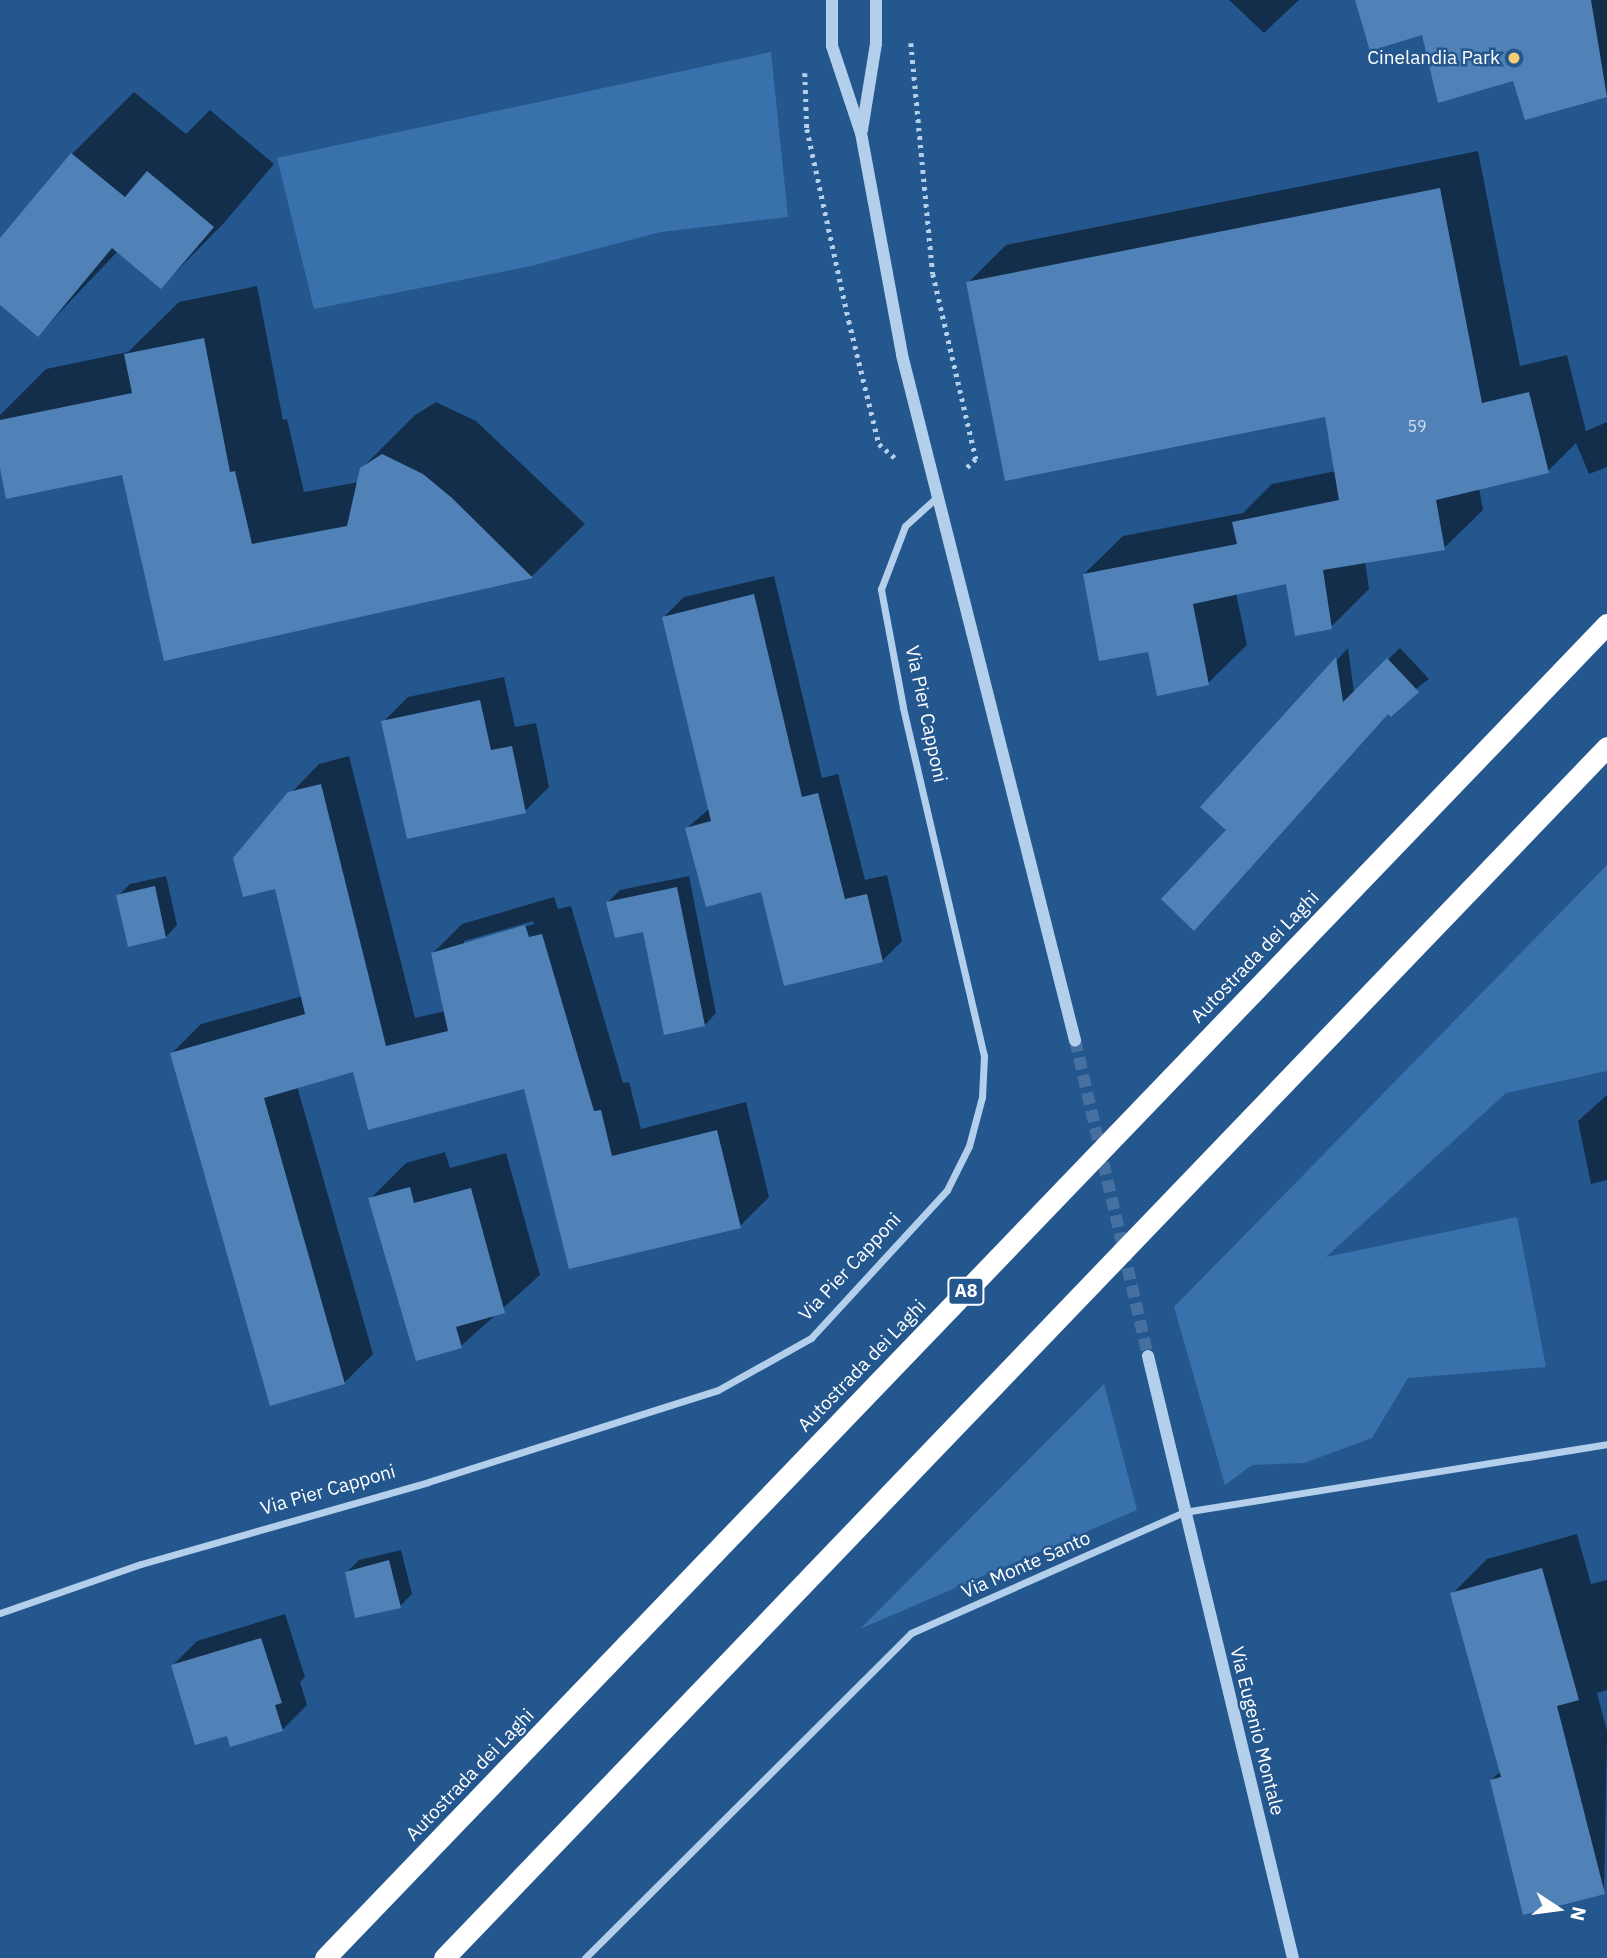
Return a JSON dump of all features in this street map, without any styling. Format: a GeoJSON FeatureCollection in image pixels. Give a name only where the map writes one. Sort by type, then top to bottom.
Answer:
{"type":"FeatureCollection","features":[{"type":"Feature","properties":{"kind":"highway","name":"Autostrada dei Laghi"},"geometry":{"type":"LineString","coordinates":[[325,1958],[1607,624]]}},
{"type":"Feature","properties":{"kind":"highway"},"geometry":{"type":"LineString","coordinates":[[444,1958],[1607,747]]}},
{"type":"Feature","properties":{"kind":"street"},"geometry":{"type":"LineString","coordinates":[[832,0],[832,46],[861,133],[890,299],[1075,1040]]}},
{"type":"Feature","properties":{"kind":"street"},"geometry":{"type":"LineString","coordinates":[[861,133],[876,44],[876,0]]}},
{"type":"Feature","properties":{"kind":"street","name":"Via Pier Capponi"},"geometry":{"type":"LineString","coordinates":[[0,1613],[141,1564],[428,1482],[718,1390],[811,1338],[947,1190],[969,1146],[982,1097],[984,1056],[903,708],[881,589],[905,526],[938,495]]}},
{"type":"Feature","properties":{"kind":"street"},"geometry":{"type":"LineString","coordinates":[[1148,1356],[1184,1512]]}},
{"type":"Feature","properties":{"kind":"street","name":"Via Monte Santo"},"geometry":{"type":"LineString","coordinates":[[585,1958],[911,1633],[1184,1512],[1607,1444]]}},
{"type":"Feature","properties":{"kind":"street","name":"Via Eugenio Montale"},"geometry":{"type":"LineString","coordinates":[[1184,1512],[1293,1958]]}},
{"type":"Feature","properties":{"kind":"path"},"geometry":{"type":"LineString","coordinates":[[805,65],[807,129],[879,444],[938,495],[976,459],[933,274],[910,37]]}},
{"type":"Feature","properties":{"kind":"shaded area"},"geometry":{"type":"Polygon","coordinates":[[[771,52],[788,217],[661,232],[531,266],[314,309],[277,158],[771,52]]]}},
{"type":"Feature","properties":{"kind":"shaded area"},"geometry":{"type":"Polygon","coordinates":[[[1607,865],[1607,1071],[1506,1093],[1326,1257],[1517,1217],[1546,1367],[1408,1378],[1372,1438],[1304,1463],[1252,1465],[1225,1485],[1174,1307],[1607,865]]]}},
{"type":"Feature","properties":{"kind":"shaded area"},"geometry":{"type":"Polygon","coordinates":[[[1104,1384],[1137,1510],[860,1629],[1104,1384]]]}},
{"type":"Feature","properties":{"kind":"building","name":"Cinelandia Park"},"geometry":{"type":"Polygon","coordinates":[[[1355,0],[1591,0],[1607,97],[1525,120],[1513,81],[1438,103],[1422,35],[1370,51],[1355,0]]]}},
{"type":"Feature","properties":{"kind":"building"},"geometry":{"type":"Polygon","coordinates":[[[71,153],[125,197],[147,171],[214,227],[161,289],[112,248],[38,337],[0,305],[0,238],[71,153]]]}},
{"type":"Feature","properties":{"kind":"building"},"geometry":{"type":"Polygon","coordinates":[[[1440,188],[1482,403],[1529,392],[1549,473],[1436,500],[1445,550],[1323,570],[1332,629],[1295,636],[1286,584],[1193,604],[1209,685],[1157,696],[1148,652],[1099,661],[1083,574],[1237,544],[1232,522],[1339,500],[1325,417],[1005,481],[966,282],[1440,188]]]}},
{"type":"Feature","properties":{"kind":"building"},"geometry":{"type":"Polygon","coordinates":[[[204,338],[230,472],[235,471],[252,544],[347,526],[360,468],[382,454],[423,474],[452,498],[533,578],[164,661],[122,475],[6,499],[0,468],[0,420],[132,393],[124,354],[204,338]]]}},
{"type":"Feature","properties":{"kind":"building"},"geometry":{"type":"Polygon","coordinates":[[[754,594],[802,797],[818,793],[845,899],[867,894],[883,962],[784,986],[761,892],[706,907],[685,828],[711,821],[662,617],[754,594]]]}},
{"type":"Feature","properties":{"kind":"building"},"geometry":{"type":"Polygon","coordinates":[[[1336,657],[1343,702],[1387,658],[1419,692],[1391,717],[1388,714],[1194,931],[1161,899],[1226,830],[1200,807],[1336,657]]]}},
{"type":"Feature","properties":{"kind":"building"},"geometry":{"type":"Polygon","coordinates":[[[480,700],[491,750],[512,746],[526,813],[407,839],[381,721],[480,700]]]}},
{"type":"Feature","properties":{"kind":"building"},"geometry":{"type":"Polygon","coordinates":[[[321,784],[386,1046],[448,1031],[431,953],[525,925],[529,937],[542,934],[594,1111],[601,1110],[612,1156],[717,1130],[741,1228],[569,1269],[524,1089],[368,1130],[353,1072],[264,1098],[345,1384],[270,1406],[170,1053],[305,1014],[275,889],[243,897],[233,858],[288,792],[321,784]]]}},
{"type":"Feature","properties":{"kind":"building"},"geometry":{"type":"Polygon","coordinates":[[[155,886],[166,938],[128,947],[116,895],[155,886]]]}},
{"type":"Feature","properties":{"kind":"building"},"geometry":{"type":"Polygon","coordinates":[[[677,887],[705,1026],[664,1035],[643,932],[615,938],[606,902],[677,887]]]}},
{"type":"Feature","properties":{"kind":"building"},"geometry":{"type":"Polygon","coordinates":[[[410,1187],[414,1203],[471,1188],[505,1313],[456,1327],[462,1348],[416,1361],[368,1198],[410,1187]]]}},
{"type":"Feature","properties":{"kind":"building"},"geometry":{"type":"Polygon","coordinates":[[[389,1560],[401,1608],[355,1618],[345,1572],[389,1560]]]}},
{"type":"Feature","properties":{"kind":"building"},"geometry":{"type":"Polygon","coordinates":[[[1542,1568],[1579,1700],[1557,1706],[1605,1894],[1523,1915],[1490,1780],[1501,1777],[1450,1593],[1542,1568]]]}},
{"type":"Feature","properties":{"kind":"building"},"geometry":{"type":"Polygon","coordinates":[[[261,1638],[282,1703],[275,1705],[283,1731],[230,1747],[227,1736],[195,1745],[171,1665],[261,1638]]]}},
{"type":"Feature","properties":{"kind":"tunnel"},"geometry":{"type":"LineString","coordinates":[[1075,1040],[1148,1356]]}},
{"type":"Feature","properties":{"kind":"place","name":"Cinelandia Park"},"geometry":{"type":"Point","coordinates":[1514,58]}}]}
